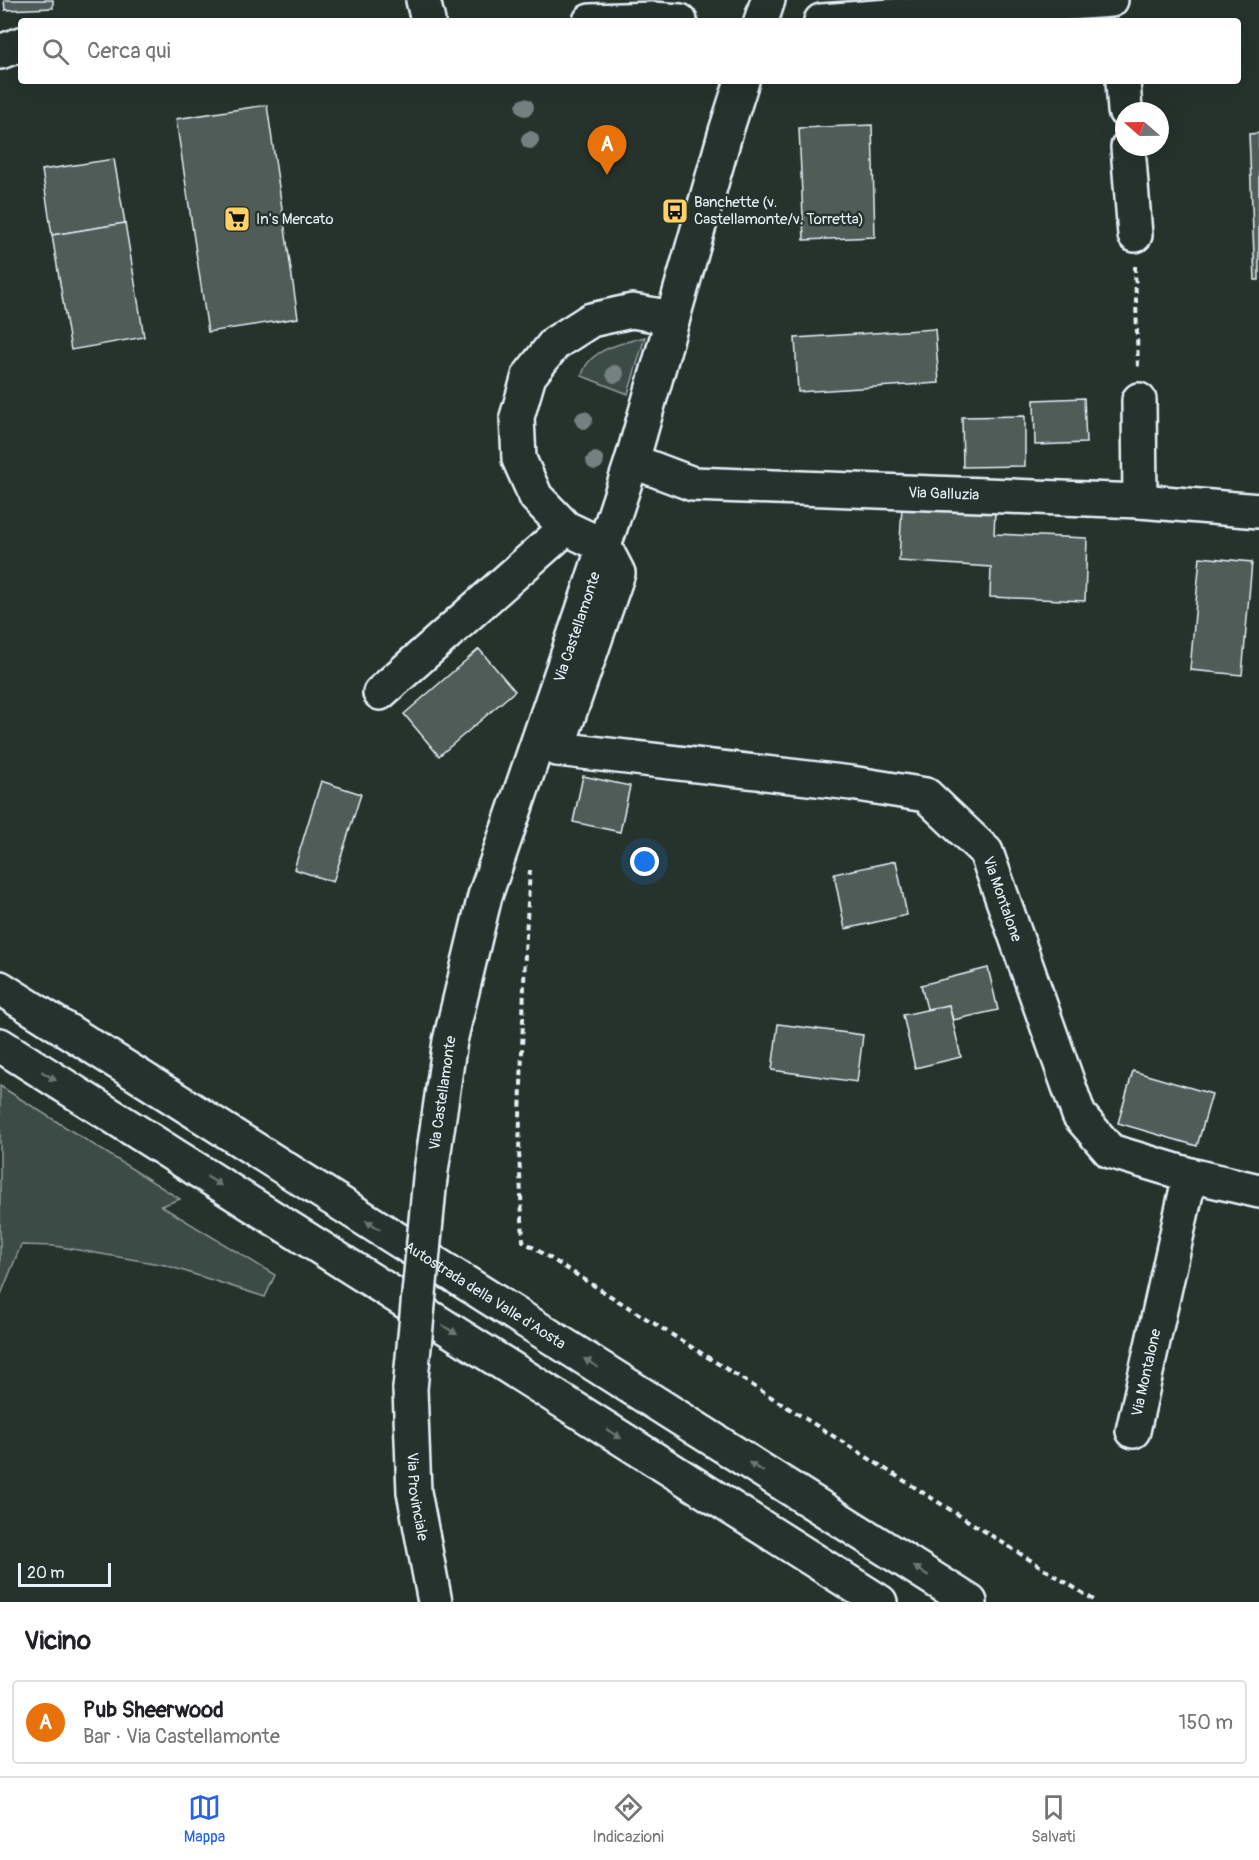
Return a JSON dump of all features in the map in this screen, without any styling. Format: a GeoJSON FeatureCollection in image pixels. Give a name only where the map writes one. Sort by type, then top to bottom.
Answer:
{"type":"FeatureCollection","features":[{"type":"Feature","properties":{"kind":"main road"},"geometry":{"type":"LineString","coordinates":[[423,0],[427,18]]}},
{"type":"Feature","properties":{"kind":"main road"},"geometry":{"type":"LineString","coordinates":[[762,18],[768,0]]}},
{"type":"Feature","properties":{"kind":"main road"},"geometry":{"type":"LineString","coordinates":[[835,14],[1112,0]]}},
{"type":"Feature","properties":{"kind":"main road"},"geometry":{"type":"LineString","coordinates":[[1117,0],[1118,18]]}},
{"type":"Feature","properties":{"kind":"main road"},"geometry":{"type":"LineString","coordinates":[[0,27],[18,33]]}},
{"type":"Feature","properties":{"kind":"main road"},"geometry":{"type":"LineString","coordinates":[[0,52],[18,45]]}},
{"type":"Feature","properties":{"kind":"main road","name":"Via Castellamonte"},"geometry":{"type":"LineString","coordinates":[[410,1389],[430,1178],[450,1041],[484,896],[632,461],[741,84]]}},
{"type":"Feature","properties":{"kind":"main road"},"geometry":{"type":"LineString","coordinates":[[1123,84],[1124,102]]}},
{"type":"Feature","properties":{"kind":"main road"},"geometry":{"type":"LineString","coordinates":[[1129,156],[1134,235]]}},
{"type":"Feature","properties":{"kind":"main road"},"geometry":{"type":"LineString","coordinates":[[604,546],[566,528],[536,497],[519,459],[517,417],[529,376],[555,343],[591,320],[632,311],[674,318]]}},
{"type":"Feature","properties":{"kind":"main road"},"geometry":{"type":"LineString","coordinates":[[1139,400],[1140,501]]}},
{"type":"Feature","properties":{"kind":"main road","name":"Via Galluzia"},"geometry":{"type":"LineString","coordinates":[[632,461],[693,484],[1140,501],[1259,511]]}},
{"type":"Feature","properties":{"kind":"main road"},"geometry":{"type":"LineString","coordinates":[[380,693],[566,528]]}},
{"type":"Feature","properties":{"kind":"main road","name":"Via Montalone"},"geometry":{"type":"LineString","coordinates":[[604,546],[618,573],[558,750],[851,783],[926,795],[986,852],[1079,1115],[1110,1151],[1190,1175],[1259,1191]]}},
{"type":"Feature","properties":{"kind":"main road","name":"Autostrada della Valle d'Aosta"},"geometry":{"type":"LineString","coordinates":[[0,988],[970,1602]]}},
{"type":"Feature","properties":{"kind":"main road"},"geometry":{"type":"LineString","coordinates":[[0,1045],[880,1602]]}},
{"type":"Feature","properties":{"kind":"main road","name":"Via Montalone"},"geometry":{"type":"LineString","coordinates":[[1133,1431],[1190,1175]]}},
{"type":"Feature","properties":{"kind":"main road","name":"Via Provinciale"},"geometry":{"type":"LineString","coordinates":[[410,1389],[414,1492],[435,1602]]}},
{"type":"Feature","properties":{"kind":"path"},"geometry":{"type":"LineString","coordinates":[[1134,235],[1139,400]]}},
{"type":"Feature","properties":{"kind":"path"},"geometry":{"type":"LineString","coordinates":[[531,861],[525,952],[519,1151],[523,1241],[1097,1602]]}},
{"type":"Feature","properties":{"kind":"shaded area"},"geometry":{"type":"Polygon","coordinates":[[[645,337],[628,394],[582,376],[585,367],[598,353],[645,337]]]}},
{"type":"Feature","properties":{"kind":"shaded area"},"geometry":{"type":"Polygon","coordinates":[[[0,1086],[180,1199],[161,1206],[275,1275],[265,1297],[165,1265],[55,1246],[21,1245],[0,1297],[0,1086]]]}},
{"type":"Feature","properties":{"kind":"building"},"geometry":{"type":"Polygon","coordinates":[[[4,0],[53,0],[53,8],[5,10],[4,0]]]}},
{"type":"Feature","properties":{"kind":"building","name":"In's Mercato"},"geometry":{"type":"Polygon","coordinates":[[[267,105],[298,318],[208,332],[176,119],[267,105]]]}},
{"type":"Feature","properties":{"kind":"building"},"geometry":{"type":"Polygon","coordinates":[[[872,125],[875,237],[804,240],[799,128],[872,125]]]}},
{"type":"Feature","properties":{"kind":"building"},"geometry":{"type":"Polygon","coordinates":[[[1259,133],[1259,280],[1255,280],[1249,134],[1259,133]]]}},
{"type":"Feature","properties":{"kind":"building"},"geometry":{"type":"Polygon","coordinates":[[[114,159],[125,223],[52,235],[42,170],[114,159]]]}},
{"type":"Feature","properties":{"kind":"building"},"geometry":{"type":"Polygon","coordinates":[[[125,223],[144,337],[71,350],[52,235],[125,223]]]}},
{"type":"Feature","properties":{"kind":"building"},"geometry":{"type":"Polygon","coordinates":[[[935,329],[939,383],[798,392],[795,338],[935,329]]]}},
{"type":"Feature","properties":{"kind":"building"},"geometry":{"type":"Polygon","coordinates":[[[1084,398],[1086,443],[1035,445],[1034,400],[1084,398]]]}},
{"type":"Feature","properties":{"kind":"building"},"geometry":{"type":"Polygon","coordinates":[[[1025,416],[1025,466],[963,467],[962,417],[1025,416]]]}},
{"type":"Feature","properties":{"kind":"building"},"geometry":{"type":"Polygon","coordinates":[[[902,506],[995,512],[994,534],[1087,538],[1085,601],[990,597],[991,567],[899,561],[902,506]]]}},
{"type":"Feature","properties":{"kind":"building"},"geometry":{"type":"Polygon","coordinates":[[[1200,557],[1252,562],[1242,675],[1190,670],[1200,557]]]}},
{"type":"Feature","properties":{"kind":"building"},"geometry":{"type":"Polygon","coordinates":[[[479,649],[515,691],[439,756],[404,714],[479,649]]]}},
{"type":"Feature","properties":{"kind":"building"},"geometry":{"type":"Polygon","coordinates":[[[583,776],[630,786],[620,832],[573,822],[583,776]]]}},
{"type":"Feature","properties":{"kind":"building"},"geometry":{"type":"Polygon","coordinates":[[[321,781],[361,794],[333,882],[294,869],[321,781]]]}},
{"type":"Feature","properties":{"kind":"building"},"geometry":{"type":"Polygon","coordinates":[[[896,861],[907,915],[845,929],[834,874],[896,861]]]}},
{"type":"Feature","properties":{"kind":"building"},"geometry":{"type":"Polygon","coordinates":[[[988,968],[998,1010],[953,1020],[949,1005],[927,1009],[921,985],[988,968]]]}},
{"type":"Feature","properties":{"kind":"building"},"geometry":{"type":"Polygon","coordinates":[[[949,1005],[961,1057],[915,1068],[903,1015],[949,1005]]]}},
{"type":"Feature","properties":{"kind":"building"},"geometry":{"type":"Polygon","coordinates":[[[778,1024],[863,1035],[857,1082],[772,1070],[778,1024]]]}},
{"type":"Feature","properties":{"kind":"building"},"geometry":{"type":"Polygon","coordinates":[[[1133,1071],[1212,1094],[1197,1146],[1118,1123],[1133,1071]]]}},
{"type":"Feature","properties":{"kind":"place","name":"Pub Sheerwood"},"geometry":{"type":"Point","coordinates":[607,175]}},
{"type":"Feature","properties":{"kind":"place","name":"Banchette (v. Castellamonte/v. Torretta)"},"geometry":{"type":"Point","coordinates":[675,211]}},
{"type":"Feature","properties":{"kind":"place","name":"In's Mercato"},"geometry":{"type":"Point","coordinates":[237,219]}}]}
